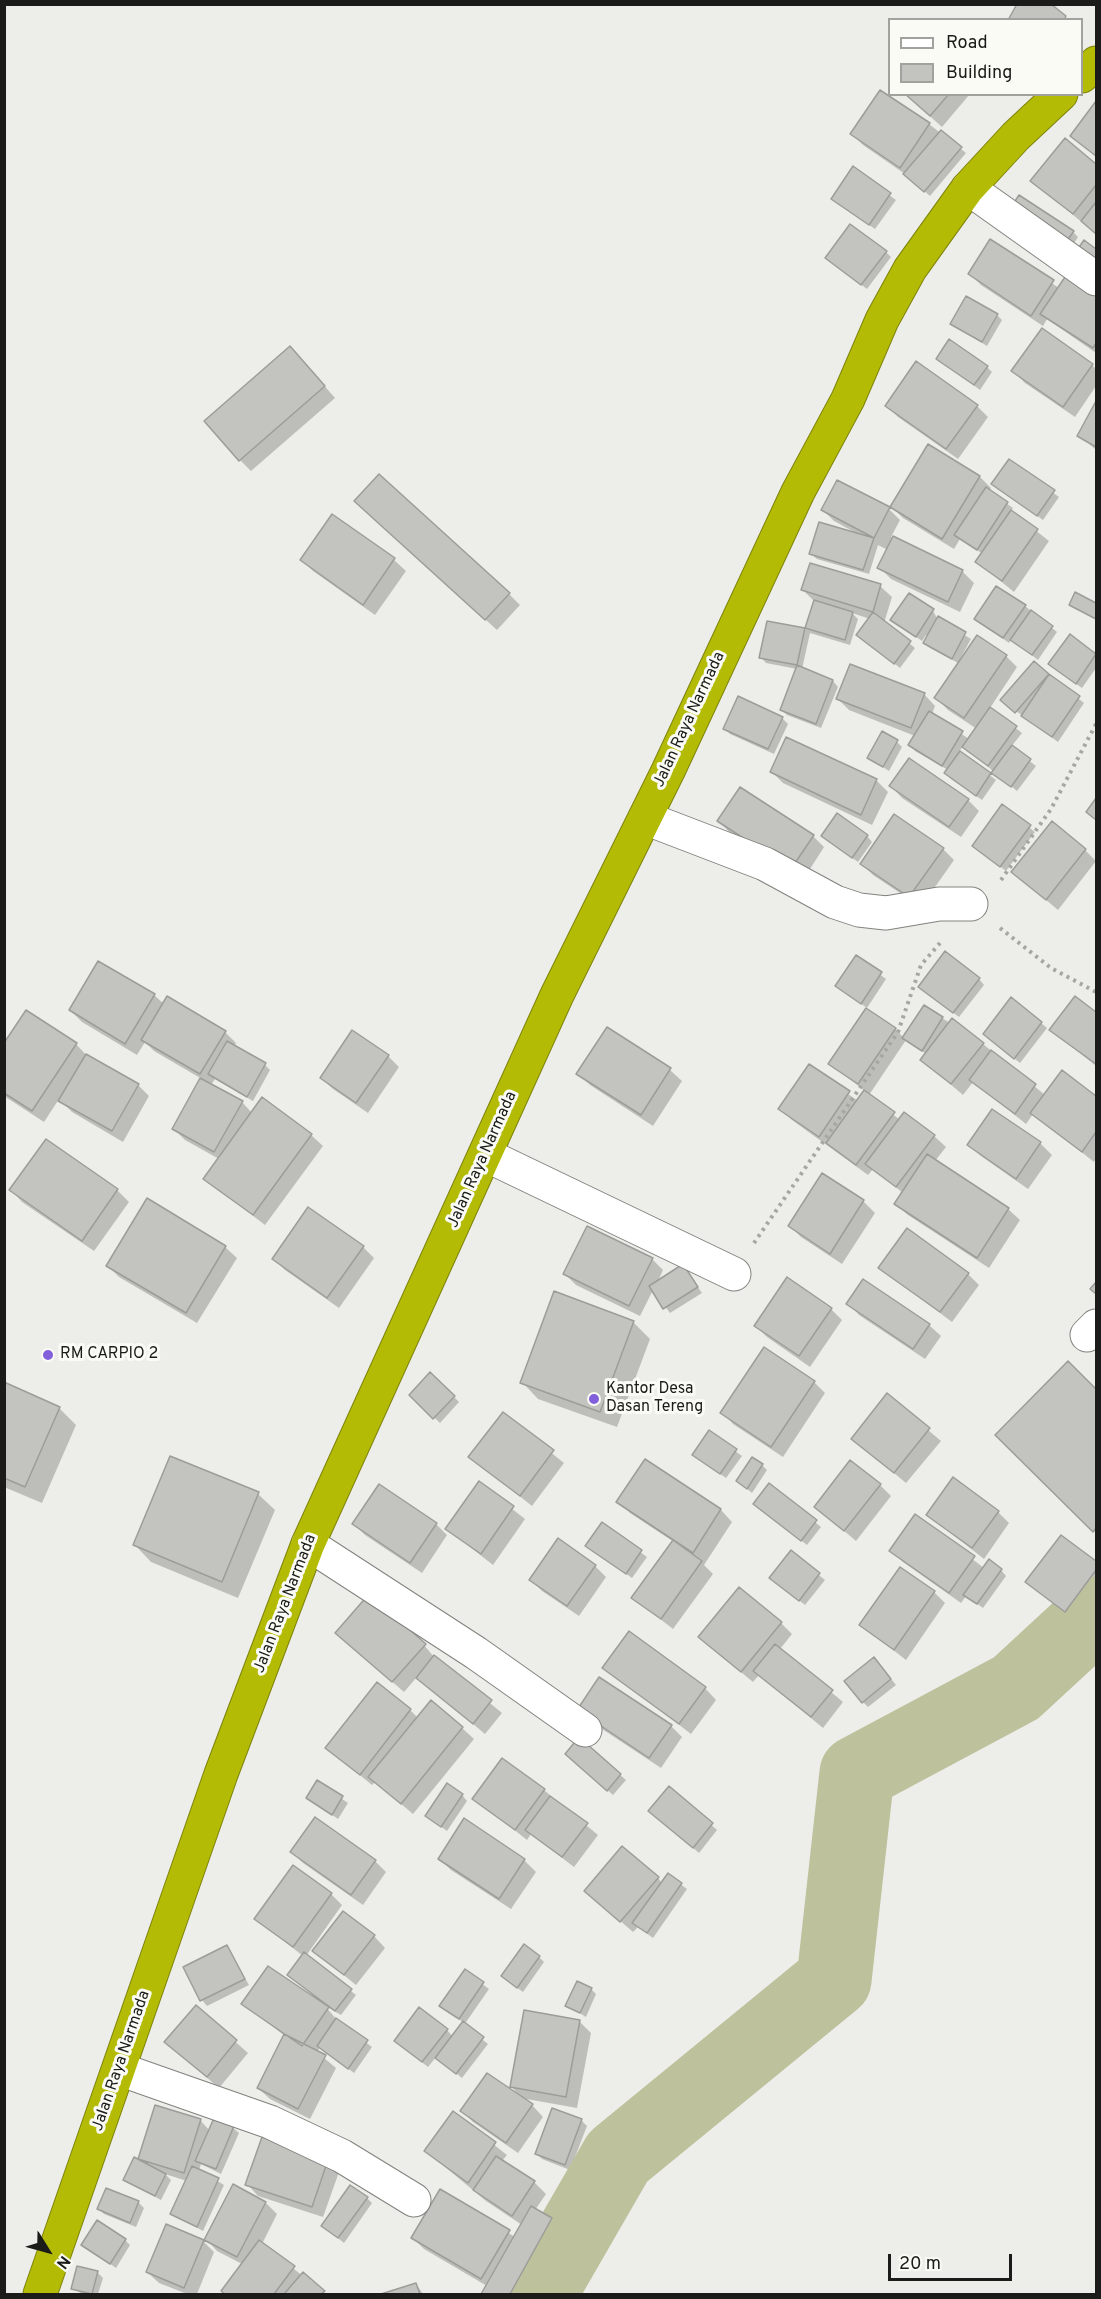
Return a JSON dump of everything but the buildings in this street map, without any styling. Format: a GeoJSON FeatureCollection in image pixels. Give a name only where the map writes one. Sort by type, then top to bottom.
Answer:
{"type":"FeatureCollection","features":[{"type":"Feature","properties":{"kind":"highway"},"geometry":{"type":"LineString","coordinates":[[1083,75],[1096,63]]}},
{"type":"Feature","properties":{"kind":"highway","name":"Jalan Raya Narmada"},"geometry":{"type":"LineString","coordinates":[[40,2295],[221,1774],[308,1544],[557,995],[645,818],[798,492],[848,399],[882,320],[910,269],[968,188],[1016,136],[1059,96]]}},
{"type":"Feature","properties":{"kind":"street"},"geometry":{"type":"LineString","coordinates":[[968,188],[1096,279]]}},
{"type":"Feature","properties":{"kind":"street"},"geometry":{"type":"LineString","coordinates":[[645,818],[765,864],[835,902],[859,910],[886,913],[939,904],[971,904]]}},
{"type":"Feature","properties":{"kind":"street"},"geometry":{"type":"LineString","coordinates":[[486,1155],[734,1274]]}},
{"type":"Feature","properties":{"kind":"street"},"geometry":{"type":"LineString","coordinates":[[308,1544],[476,1653],[585,1730]]}},
{"type":"Feature","properties":{"kind":"street"},"geometry":{"type":"LineString","coordinates":[[119,2069],[270,2122],[342,2156],[414,2200]]}},
{"type":"Feature","properties":{"kind":"path"},"geometry":{"type":"LineString","coordinates":[[734,1274],[898,1032],[921,965],[971,904],[999,884],[1051,809],[1096,724]]}},
{"type":"Feature","properties":{"kind":"path"},"geometry":{"type":"LineString","coordinates":[[971,904],[1051,968],[1096,993]]}},
{"type":"Feature","properties":{"kind":"waterway"},"geometry":{"type":"LineString","coordinates":[[539,2294],[618,2157],[834,1980],[857,1773],[1016,1688],[1096,1614]]}},
{"type":"Feature","properties":{"kind":"place","name":"RM CARPIO 2"},"geometry":{"type":"Point","coordinates":[48,1355]}},
{"type":"Feature","properties":{"kind":"place","name":"Kantor Desa Dasan Tereng"},"geometry":{"type":"Point","coordinates":[594,1399]}}]}
